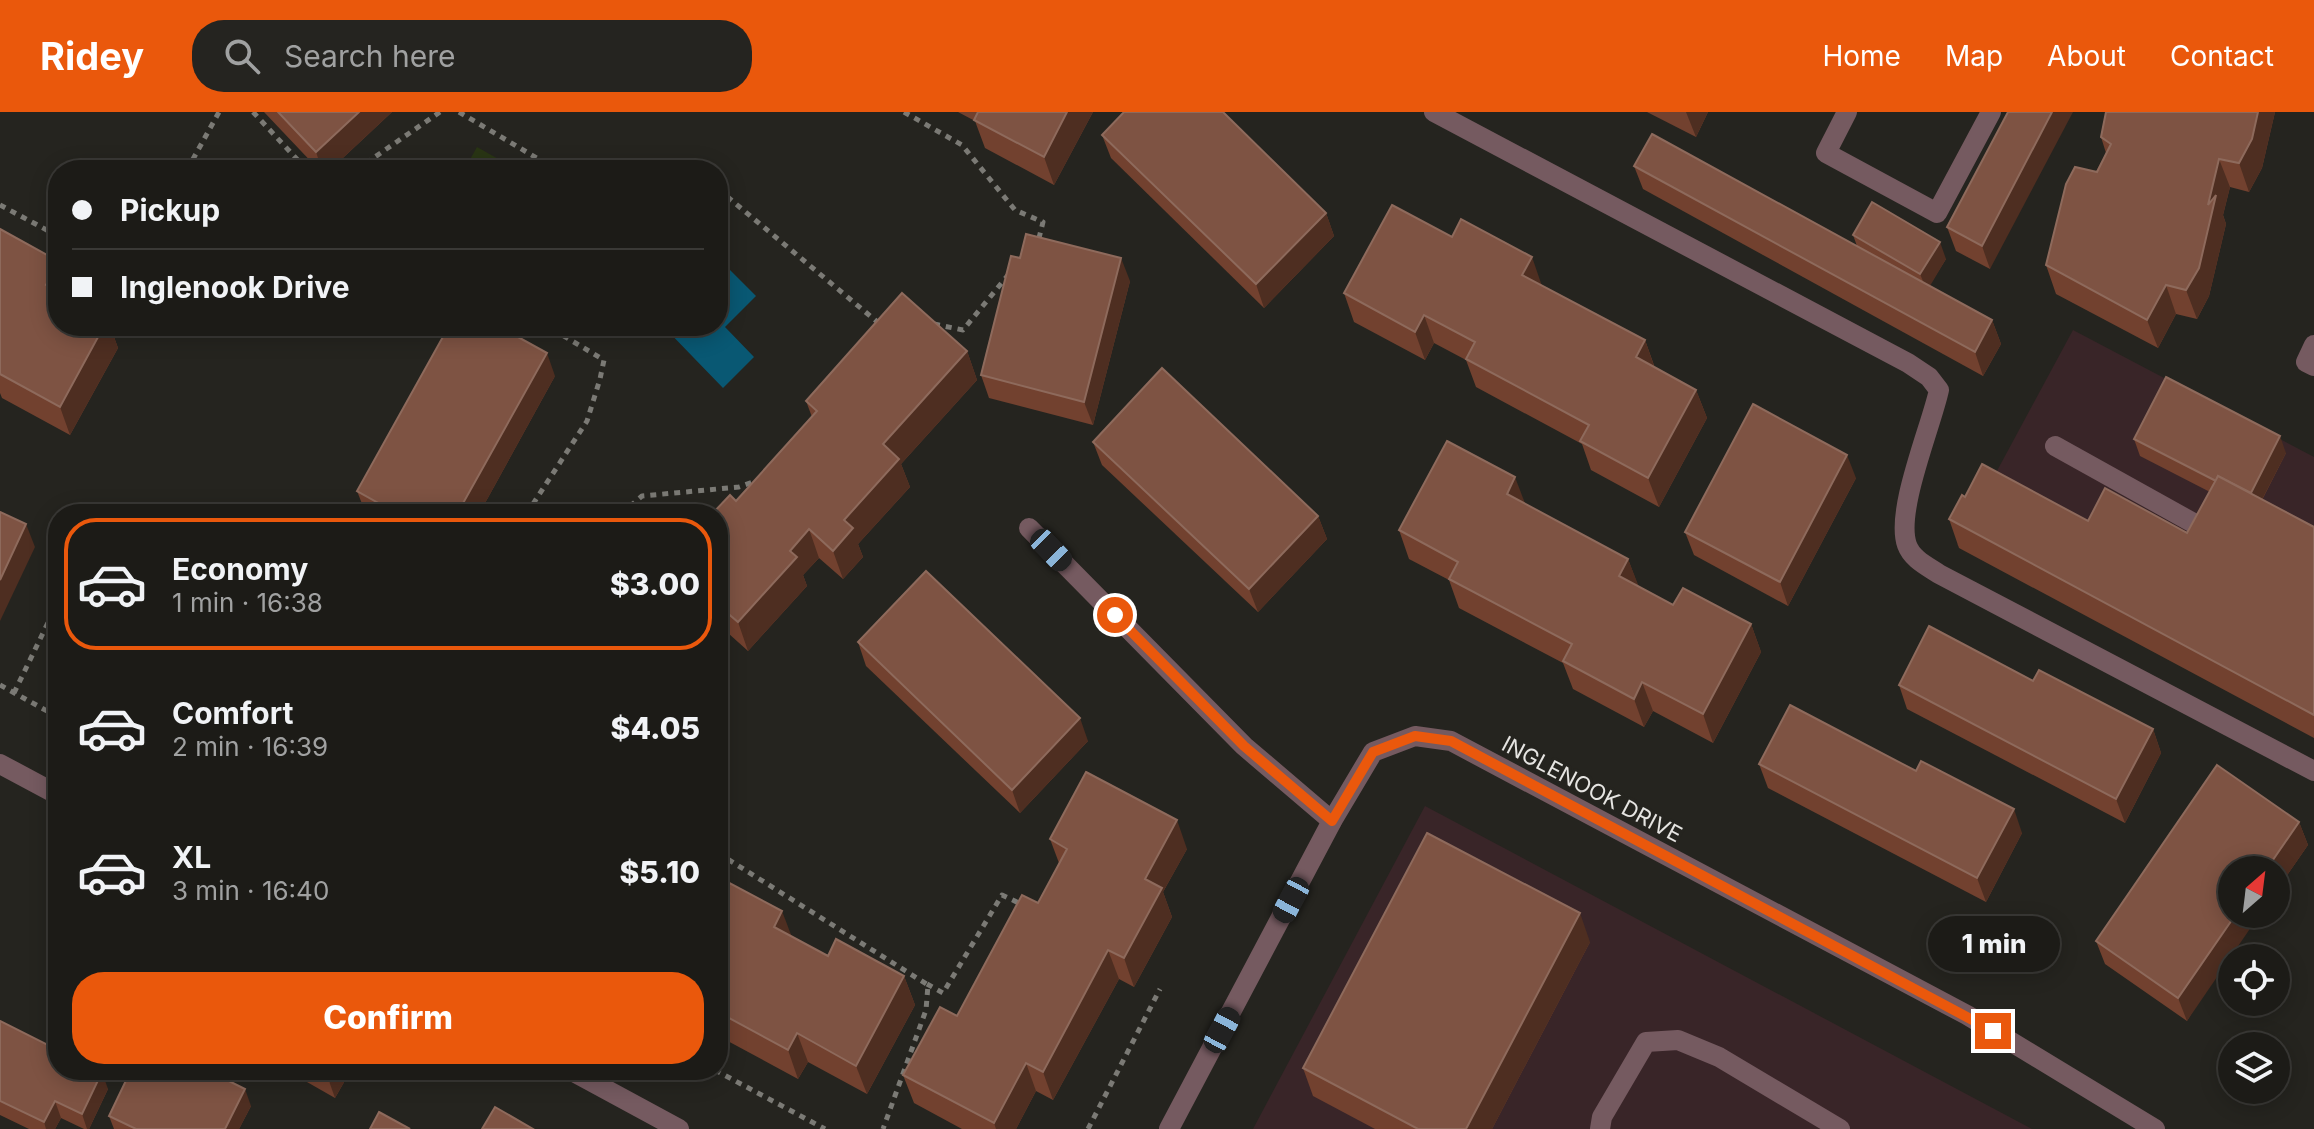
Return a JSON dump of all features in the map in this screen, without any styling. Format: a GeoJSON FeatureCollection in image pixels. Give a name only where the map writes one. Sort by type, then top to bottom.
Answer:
{"type":"FeatureCollection","features":[{"type":"Feature","properties":{"kind":"street"},"geometry":{"type":"LineString","coordinates":[[1434,112],[1908,363],[1929,377],[1939,390],[1911,482],[1906,514],[1906,543],[1915,558],[1939,574],[2314,771]]}},
{"type":"Feature","properties":{"kind":"street"},"geometry":{"type":"LineString","coordinates":[[1847,112],[1826,153],[1937,213],[1991,112]]}},
{"type":"Feature","properties":{"kind":"street"},"geometry":{"type":"LineString","coordinates":[[2314,345],[2306,362],[2314,366]]}},
{"type":"Feature","properties":{"kind":"street"},"geometry":{"type":"LineString","coordinates":[[2055,446],[2232,545]]}},
{"type":"Feature","properties":{"kind":"street"},"geometry":{"type":"LineString","coordinates":[[1029,528],[1244,746],[1332,821]]}},
{"type":"Feature","properties":{"kind":"street","name":"INGLENOOK DRIVE"},"geometry":{"type":"LineString","coordinates":[[1169,1129],[1332,821],[1373,752],[1415,736],[1451,741],[1967,1015],[2155,1129]]}},
{"type":"Feature","properties":{"kind":"street"},"geometry":{"type":"LineString","coordinates":[[0,764],[48,790]]}},
{"type":"Feature","properties":{"kind":"street"},"geometry":{"type":"LineString","coordinates":[[1600,1129],[1602,1117],[1646,1042],[1678,1040],[1719,1057],[1838,1128]]}},
{"type":"Feature","properties":{"kind":"street"},"geometry":{"type":"LineString","coordinates":[[588,1080],[679,1129]]}},
{"type":"Feature","properties":{"kind":"path"},"geometry":{"type":"LineString","coordinates":[[193,160],[219,112]]}},
{"type":"Feature","properties":{"kind":"path"},"geometry":{"type":"LineString","coordinates":[[253,112],[298,160]]}},
{"type":"Feature","properties":{"kind":"path"},"geometry":{"type":"LineString","coordinates":[[370,160],[440,112]]}},
{"type":"Feature","properties":{"kind":"path"},"geometry":{"type":"LineString","coordinates":[[459,112],[540,160]]}},
{"type":"Feature","properties":{"kind":"path"},"geometry":{"type":"LineString","coordinates":[[904,112],[962,145],[1015,210],[1043,222],[1039,238],[1030,249]]}},
{"type":"Feature","properties":{"kind":"path"},"geometry":{"type":"LineString","coordinates":[[728,198],[879,326],[892,322]]}},
{"type":"Feature","properties":{"kind":"path"},"geometry":{"type":"LineString","coordinates":[[0,205],[48,231]]}},
{"type":"Feature","properties":{"kind":"path"},"geometry":{"type":"LineString","coordinates":[[934,324],[963,330],[1011,272]]}},
{"type":"Feature","properties":{"kind":"path"},"geometry":{"type":"LineString","coordinates":[[533,504],[587,421],[604,360],[564,336]]}},
{"type":"Feature","properties":{"kind":"path"},"geometry":{"type":"LineString","coordinates":[[633,504],[642,496],[739,487],[759,480]]}},
{"type":"Feature","properties":{"kind":"path"},"geometry":{"type":"LineString","coordinates":[[14,693],[48,623]]}},
{"type":"Feature","properties":{"kind":"path"},"geometry":{"type":"LineString","coordinates":[[0,685],[48,712]]}},
{"type":"Feature","properties":{"kind":"path"},"geometry":{"type":"LineString","coordinates":[[728,859],[943,993],[1002,895],[1028,908]]}},
{"type":"Feature","properties":{"kind":"path"},"geometry":{"type":"LineString","coordinates":[[883,1129],[926,1010],[926,984]]}},
{"type":"Feature","properties":{"kind":"path"},"geometry":{"type":"LineString","coordinates":[[1088,1129],[1160,989]]}},
{"type":"Feature","properties":{"kind":"path"},"geometry":{"type":"LineString","coordinates":[[728,1077],[825,1129]]}},
{"type":"Feature","properties":{"kind":"shaded area"},"geometry":{"type":"Polygon","coordinates":[[[2073,330],[2314,457],[2314,735],[1957,545],[2073,330]]]}},
{"type":"Feature","properties":{"kind":"shaded area"},"geometry":{"type":"Polygon","coordinates":[[[1425,806],[2032,1129],[1253,1129],[1425,806]]]}},
{"type":"Feature","properties":{"kind":"green space"},"geometry":{"type":"Polygon","coordinates":[[[477,147],[500,160],[470,160],[477,147]]]}},
{"type":"Feature","properties":{"kind":"water"},"geometry":{"type":"Polygon","coordinates":[[[728,268],[756,296],[728,324],[728,268]]]}},
{"type":"Feature","properties":{"kind":"water"},"geometry":{"type":"Polygon","coordinates":[[[728,330],[754,357],[723,388],[673,336],[728,336],[728,330]]]}},
{"type":"Feature","properties":{"kind":"building"},"geometry":{"type":"Polygon","coordinates":[[[278,112],[359,112],[316,152],[278,112]]]}},
{"type":"Feature","properties":{"kind":"building"},"geometry":{"type":"Polygon","coordinates":[[[978,112],[1067,112],[1044,157],[974,120],[978,112]]]}},
{"type":"Feature","properties":{"kind":"building"},"geometry":{"type":"Polygon","coordinates":[[[1124,112],[1223,112],[1326,213],[1256,284],[1102,135],[1124,112]]]}},
{"type":"Feature","properties":{"kind":"building"},"geometry":{"type":"Polygon","coordinates":[[[2008,112],[2052,112],[1982,246],[1947,227],[2008,112]]]}},
{"type":"Feature","properties":{"kind":"building"},"geometry":{"type":"Polygon","coordinates":[[[2106,112],[2258,112],[2252,139],[2239,163],[2219,159],[2208,205],[2216,195],[2199,268],[2186,290],[2166,285],[2147,320],[2046,265],[2066,184],[2075,167],[2097,172],[2111,144],[2101,137],[2106,112]]]}},
{"type":"Feature","properties":{"kind":"building"},"geometry":{"type":"Polygon","coordinates":[[[1652,134],[1992,320],[1975,352],[1634,166],[1652,134]]]}},
{"type":"Feature","properties":{"kind":"building"},"geometry":{"type":"Polygon","coordinates":[[[1872,202],[1940,242],[1920,274],[1853,235],[1872,202]]]}},
{"type":"Feature","properties":{"kind":"building"},"geometry":{"type":"Polygon","coordinates":[[[1392,205],[1452,237],[1461,219],[1532,257],[1522,275],[1645,340],[1636,357],[1696,390],[1648,478],[1580,441],[1589,425],[1466,359],[1475,342],[1424,315],[1415,332],[1344,293],[1392,205]]]}},
{"type":"Feature","properties":{"kind":"building"},"geometry":{"type":"Polygon","coordinates":[[[0,229],[48,255],[48,336],[99,336],[60,407],[0,374],[0,229]]]}},
{"type":"Feature","properties":{"kind":"building"},"geometry":{"type":"Polygon","coordinates":[[[1026,234],[1121,258],[1084,402],[981,375],[1011,256],[1020,258],[1026,234]]]}},
{"type":"Feature","properties":{"kind":"building"},"geometry":{"type":"Polygon","coordinates":[[[902,293],[967,351],[883,444],[899,459],[844,520],[853,528],[833,551],[809,529],[790,551],[797,557],[738,622],[728,614],[728,504],[721,504],[730,495],[736,501],[817,411],[806,401],[902,293]]]}},
{"type":"Feature","properties":{"kind":"building"},"geometry":{"type":"Polygon","coordinates":[[[443,336],[516,336],[547,353],[463,504],[380,504],[357,491],[443,336]]]}},
{"type":"Feature","properties":{"kind":"building"},"geometry":{"type":"Polygon","coordinates":[[[1162,368],[1318,516],[1249,589],[1093,442],[1162,368]]]}},
{"type":"Feature","properties":{"kind":"building"},"geometry":{"type":"Polygon","coordinates":[[[2166,377],[2280,436],[2251,493],[2218,476],[2216,481],[2134,439],[2166,377]]]}},
{"type":"Feature","properties":{"kind":"building"},"geometry":{"type":"Polygon","coordinates":[[[1753,404],[1847,455],[1780,582],[1685,532],[1753,404]]]}},
{"type":"Feature","properties":{"kind":"building"},"geometry":{"type":"Polygon","coordinates":[[[1447,441],[1515,477],[1507,494],[1628,559],[1619,576],[1673,605],[1683,588],[1751,624],[1703,714],[1642,682],[1634,699],[1563,661],[1572,644],[1449,579],[1458,562],[1399,530],[1447,441]]]}},
{"type":"Feature","properties":{"kind":"building"},"geometry":{"type":"Polygon","coordinates":[[[1982,464],[2088,521],[2105,488],[2187,533],[2218,476],[2314,527],[2314,715],[1949,519],[1962,495],[1965,497],[1982,464]]]}},
{"type":"Feature","properties":{"kind":"building"},"geometry":{"type":"Polygon","coordinates":[[[0,512],[26,524],[0,580],[0,512]]]}},
{"type":"Feature","properties":{"kind":"building"},"geometry":{"type":"Polygon","coordinates":[[[926,571],[1080,718],[1012,790],[858,642],[926,571]]]}},
{"type":"Feature","properties":{"kind":"building"},"geometry":{"type":"Polygon","coordinates":[[[1929,626],[2033,681],[2039,670],[2153,729],[2116,799],[1899,685],[1929,626]]]}},
{"type":"Feature","properties":{"kind":"building"},"geometry":{"type":"Polygon","coordinates":[[[1790,705],[1916,771],[1921,761],[2014,809],[1977,878],[1759,764],[1790,705]]]}},
{"type":"Feature","properties":{"kind":"building"},"geometry":{"type":"Polygon","coordinates":[[[2217,765],[2299,822],[2276,856],[2218,856],[2218,928],[2226,928],[2178,998],[2096,941],[2217,765]]]}},
{"type":"Feature","properties":{"kind":"building"},"geometry":{"type":"Polygon","coordinates":[[[1086,772],[1177,820],[1145,879],[1162,888],[1124,958],[1108,950],[1043,1072],[1026,1063],[994,1123],[903,1075],[940,1007],[957,1016],[1022,895],[1038,903],[1067,849],[1050,839],[1086,772]]]}},
{"type":"Feature","properties":{"kind":"building"},"geometry":{"type":"Polygon","coordinates":[[[1427,833],[1580,913],[1466,1129],[1418,1129],[1303,1068],[1427,833]]]}},
{"type":"Feature","properties":{"kind":"building"},"geometry":{"type":"Polygon","coordinates":[[[728,882],[782,911],[774,927],[828,956],[836,939],[904,976],[856,1066],[797,1033],[788,1050],[728,1017],[728,882]]]}},
{"type":"Feature","properties":{"kind":"building"},"geometry":{"type":"Polygon","coordinates":[[[0,1021],[48,1045],[48,1080],[98,1080],[82,1114],[55,1101],[44,1122],[0,1101],[0,1021]]]}},
{"type":"Feature","properties":{"kind":"building"},"geometry":{"type":"Polygon","coordinates":[[[126,1080],[227,1080],[245,1089],[225,1129],[136,1129],[109,1116],[126,1080]]]}},
{"type":"Feature","properties":{"kind":"building"},"geometry":{"type":"Polygon","coordinates":[[[495,1107],[533,1129],[482,1129],[495,1107]]]}},
{"type":"Feature","properties":{"kind":"building"},"geometry":{"type":"Polygon","coordinates":[[[379,1112],[410,1129],[370,1129],[379,1112]]]}},
{"type":"Feature","properties":{"kind":"route"},"geometry":{"type":"LineString","coordinates":[[1115,615],[1244,746],[1332,821],[1373,752],[1415,736],[1451,741],[1993,1031]]}}]}
